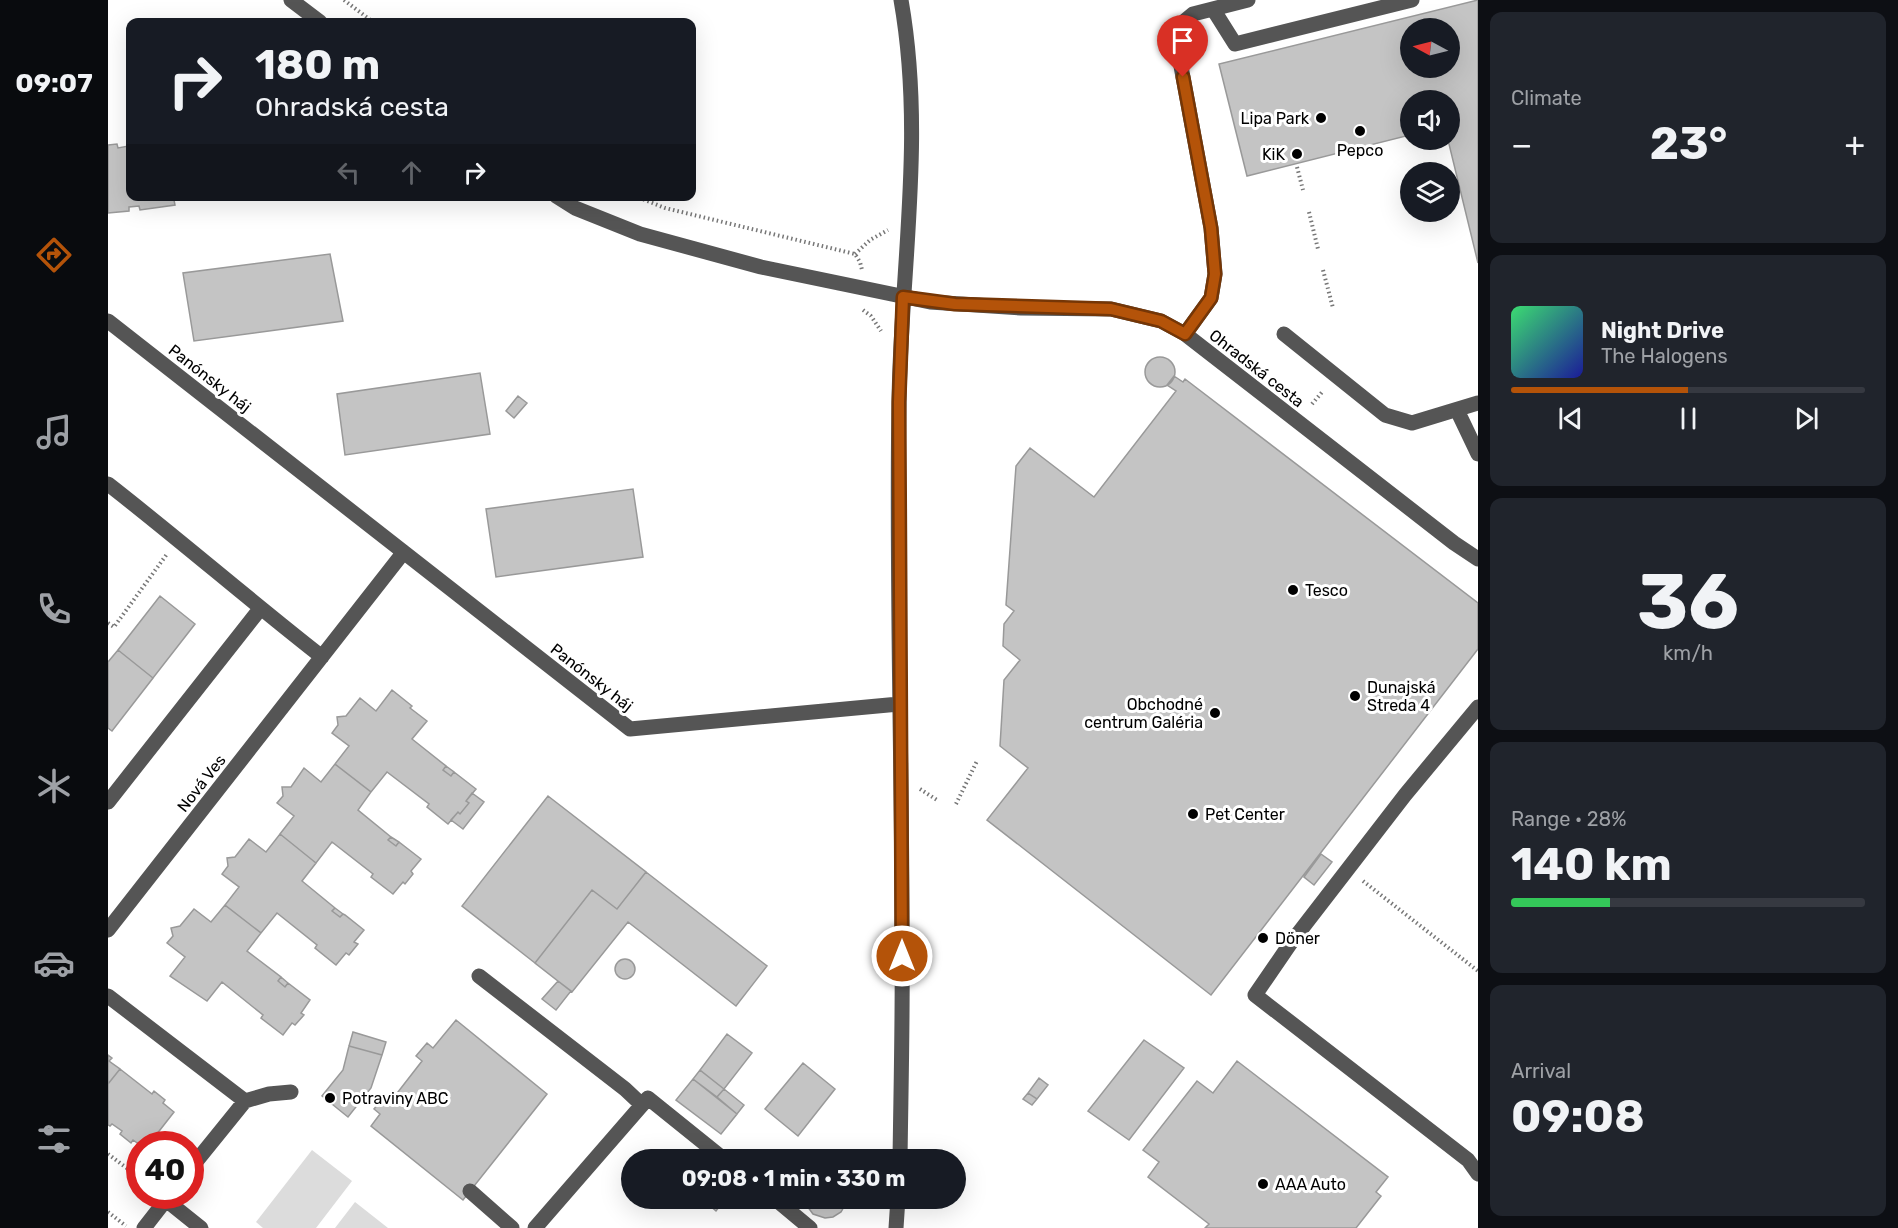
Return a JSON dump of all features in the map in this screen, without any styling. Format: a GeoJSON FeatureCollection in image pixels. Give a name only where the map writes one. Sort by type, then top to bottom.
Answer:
{"type":"FeatureCollection","features":[{"type":"Feature","properties":{"kind":"street"},"geometry":{"type":"LineString","coordinates":[[291,0],[315,18]]}},
{"type":"Feature","properties":{"kind":"street"},"geometry":{"type":"LineString","coordinates":[[900,1149],[902,934],[899,402],[903,297],[913,154],[908,39],[901,0]]}},
{"type":"Feature","properties":{"kind":"street"},"geometry":{"type":"LineString","coordinates":[[1185,334],[1211,298],[1215,274],[1211,228],[1175,34],[1181,24],[1193,14],[1248,0]]}},
{"type":"Feature","properties":{"kind":"street"},"geometry":{"type":"LineString","coordinates":[[1213,9],[1235,44],[1412,0]]}},
{"type":"Feature","properties":{"kind":"street","name":"Ohradská cesta"},"geometry":{"type":"LineString","coordinates":[[564,201],[575,208],[640,234],[761,267],[903,297],[955,304],[1111,309],[1161,321],[1185,334],[1454,543],[1478,559]]}},
{"type":"Feature","properties":{"kind":"street","name":"Panónsky háj"},"geometry":{"type":"LineString","coordinates":[[108,321],[630,729],[899,704]]}},
{"type":"Feature","properties":{"kind":"street"},"geometry":{"type":"LineString","coordinates":[[1284,334],[1385,416],[1412,423],[1478,403]]}},
{"type":"Feature","properties":{"kind":"street"},"geometry":{"type":"LineString","coordinates":[[1457,410],[1478,454]]}},
{"type":"Feature","properties":{"kind":"street"},"geometry":{"type":"LineString","coordinates":[[108,484],[322,657]]}},
{"type":"Feature","properties":{"kind":"street"},"geometry":{"type":"LineString","coordinates":[[1454,543],[1478,548]]}},
{"type":"Feature","properties":{"kind":"street","name":"Nová Ves"},"geometry":{"type":"LineString","coordinates":[[108,930],[403,553]]}},
{"type":"Feature","properties":{"kind":"street"},"geometry":{"type":"LineString","coordinates":[[108,802],[261,609]]}},
{"type":"Feature","properties":{"kind":"street"},"geometry":{"type":"LineString","coordinates":[[1478,707],[1405,795],[1290,944],[1255,995],[1468,1160],[1478,1174]]}},
{"type":"Feature","properties":{"kind":"street"},"geometry":{"type":"LineString","coordinates":[[479,976],[625,1089],[642,1105]]}},
{"type":"Feature","properties":{"kind":"street"},"geometry":{"type":"LineString","coordinates":[[108,996],[245,1101]]}},
{"type":"Feature","properties":{"kind":"street"},"geometry":{"type":"LineString","coordinates":[[204,1152],[245,1101],[269,1094],[291,1092]]}},
{"type":"Feature","properties":{"kind":"street"},"geometry":{"type":"LineString","coordinates":[[535,1228],[648,1098],[711,1149]]}},
{"type":"Feature","properties":{"kind":"street"},"geometry":{"type":"LineString","coordinates":[[470,1191],[512,1228]]}},
{"type":"Feature","properties":{"kind":"street"},"geometry":{"type":"LineString","coordinates":[[144,1228],[159,1209]]}},
{"type":"Feature","properties":{"kind":"street"},"geometry":{"type":"LineString","coordinates":[[179,1209],[201,1228]]}},
{"type":"Feature","properties":{"kind":"street"},"geometry":{"type":"LineString","coordinates":[[787,1209],[810,1228]]}},
{"type":"Feature","properties":{"kind":"street"},"geometry":{"type":"LineString","coordinates":[[896,1228],[897,1209]]}},
{"type":"Feature","properties":{"kind":"path"},"geometry":{"type":"LineString","coordinates":[[344,0],[368,18]]}},
{"type":"Feature","properties":{"kind":"path"},"geometry":{"type":"LineString","coordinates":[[1298,167],[1303,190]]}},
{"type":"Feature","properties":{"kind":"path"},"geometry":{"type":"LineString","coordinates":[[647,201],[664,208],[855,254],[860,262],[861,272]]}},
{"type":"Feature","properties":{"kind":"path"},"geometry":{"type":"LineString","coordinates":[[1309,212],[1318,249]]}},
{"type":"Feature","properties":{"kind":"path"},"geometry":{"type":"LineString","coordinates":[[855,254],[870,240],[890,229]]}},
{"type":"Feature","properties":{"kind":"path"},"geometry":{"type":"LineString","coordinates":[[1323,270],[1333,308]]}},
{"type":"Feature","properties":{"kind":"path"},"geometry":{"type":"LineString","coordinates":[[854,305],[871,316],[877,323],[883,338]]}},
{"type":"Feature","properties":{"kind":"path"},"geometry":{"type":"LineString","coordinates":[[1312,404],[1326,386]]}},
{"type":"Feature","properties":{"kind":"path"},"geometry":{"type":"LineString","coordinates":[[108,623],[114,627],[178,539]]}},
{"type":"Feature","properties":{"kind":"path"},"geometry":{"type":"LineString","coordinates":[[956,804],[977,760]]}},
{"type":"Feature","properties":{"kind":"path"},"geometry":{"type":"LineString","coordinates":[[1357,876],[1478,971]]}},
{"type":"Feature","properties":{"kind":"path"},"geometry":{"type":"LineString","coordinates":[[108,1154],[126,1168]]}},
{"type":"Feature","properties":{"kind":"path"},"geometry":{"type":"LineString","coordinates":[[108,1212],[129,1228]]}},
{"type":"Feature","properties":{"kind":"shaded area"},"geometry":{"type":"Polygon","coordinates":[[[312,1150],[352,1181],[316,1228],[263,1228],[256,1222],[312,1150]]]}},
{"type":"Feature","properties":{"kind":"shaded area"},"geometry":{"type":"Polygon","coordinates":[[[355,1202],[388,1228],[335,1228],[355,1202]]]}},
{"type":"Feature","properties":{"kind":"building","name":"Lipa Park"},"geometry":{"type":"Polygon","coordinates":[[[1478,0],[1478,263],[1460,189],[1460,162],[1453,162],[1450,150],[1460,150],[1460,90],[1400,90],[1400,138],[1247,176],[1219,64],[1400,19],[1400,78],[1460,78],[1460,18],[1405,18],[1478,0]]]}},
{"type":"Feature","properties":{"kind":"building"},"geometry":{"type":"Polygon","coordinates":[[[117,144],[118,148],[126,147],[126,201],[174,201],[175,205],[140,210],[139,206],[129,207],[129,211],[108,213],[108,145],[117,144]]]}},
{"type":"Feature","properties":{"kind":"building"},"geometry":{"type":"Polygon","coordinates":[[[330,254],[343,321],[194,341],[183,273],[330,254]]]}},
{"type":"Feature","properties":{"kind":"building"},"geometry":{"type":"Polygon","coordinates":[[[1160,357],[1171,361],[1175,372],[1171,383],[1160,387],[1149,383],[1145,372],[1149,361],[1160,357]]]}},
{"type":"Feature","properties":{"kind":"building"},"geometry":{"type":"Polygon","coordinates":[[[480,373],[490,434],[345,455],[337,394],[480,373]]]}},
{"type":"Feature","properties":{"kind":"building","name":"Obchodné centrum Galéria"},"geometry":{"type":"Polygon","coordinates":[[[1174,376],[1183,382],[1185,379],[1478,603],[1478,649],[1211,995],[987,820],[1028,768],[1000,746],[1004,680],[1020,660],[1003,646],[1004,624],[1014,611],[1006,605],[1016,466],[1030,448],[1094,497],[1176,391],[1167,385],[1174,376]]]}},
{"type":"Feature","properties":{"kind":"building"},"geometry":{"type":"Polygon","coordinates":[[[518,396],[527,403],[514,418],[506,411],[518,396]]]}},
{"type":"Feature","properties":{"kind":"building"},"geometry":{"type":"Polygon","coordinates":[[[633,489],[643,557],[496,577],[486,509],[633,489]]]}},
{"type":"Feature","properties":{"kind":"building"},"geometry":{"type":"Polygon","coordinates":[[[160,596],[195,624],[153,678],[118,650],[160,596]]]}},
{"type":"Feature","properties":{"kind":"building"},"geometry":{"type":"Polygon","coordinates":[[[118,650],[153,678],[112,731],[108,728],[108,662],[118,650]]]}},
{"type":"Feature","properties":{"kind":"building"},"geometry":{"type":"Polygon","coordinates":[[[392,690],[427,721],[412,739],[446,766],[443,770],[451,776],[454,772],[476,789],[466,801],[469,803],[448,824],[427,807],[429,804],[387,772],[371,792],[335,764],[349,746],[332,733],[338,725],[337,717],[346,716],[360,698],[376,711],[392,690]]]}},
{"type":"Feature","properties":{"kind":"building"},"geometry":{"type":"Polygon","coordinates":[[[335,764],[371,792],[358,810],[391,837],[388,840],[396,846],[399,842],[421,859],[411,871],[413,874],[405,884],[403,882],[393,894],[371,877],[373,874],[332,842],[316,863],[280,834],[294,816],[277,803],[283,796],[282,787],[291,787],[304,768],[321,782],[335,764]]]}},
{"type":"Feature","properties":{"kind":"building"},"geometry":{"type":"Polygon","coordinates":[[[446,766],[454,772],[451,776],[443,770],[446,766]]]}},
{"type":"Feature","properties":{"kind":"building"},"geometry":{"type":"Polygon","coordinates":[[[472,793],[484,802],[463,829],[451,820],[458,812],[460,814],[469,803],[466,801],[472,793]]]}},
{"type":"Feature","properties":{"kind":"building"},"geometry":{"type":"Polygon","coordinates":[[[548,796],[646,872],[617,909],[592,890],[535,963],[462,906],[548,796]]]}},
{"type":"Feature","properties":{"kind":"building"},"geometry":{"type":"Polygon","coordinates":[[[280,834],[316,863],[302,881],[335,908],[332,911],[340,917],[345,915],[364,930],[354,942],[358,944],[336,965],[315,948],[317,945],[277,913],[261,933],[225,905],[239,887],[222,874],[228,866],[227,858],[235,857],[249,839],[266,852],[280,834]]]}},
{"type":"Feature","properties":{"kind":"building"},"geometry":{"type":"Polygon","coordinates":[[[391,837],[399,842],[396,846],[388,840],[391,837]]]}},
{"type":"Feature","properties":{"kind":"building"},"geometry":{"type":"Polygon","coordinates":[[[1321,854],[1332,862],[1314,885],[1304,877],[1321,854]]]}},
{"type":"Feature","properties":{"kind":"building"},"geometry":{"type":"Polygon","coordinates":[[[646,872],[767,966],[736,1006],[628,922],[572,992],[535,963],[592,890],[617,909],[646,872]]]}},
{"type":"Feature","properties":{"kind":"building"},"geometry":{"type":"Polygon","coordinates":[[[225,905],[261,933],[247,951],[281,977],[278,981],[285,987],[288,983],[310,1000],[301,1013],[304,1015],[295,1025],[292,1023],[283,1035],[261,1018],[263,1015],[222,982],[207,1001],[170,976],[185,957],[167,943],[173,936],[171,928],[180,926],[194,909],[211,922],[225,905]]]}},
{"type":"Feature","properties":{"kind":"building"},"geometry":{"type":"Polygon","coordinates":[[[335,908],[343,914],[340,917],[332,911],[335,908]]]}},
{"type":"Feature","properties":{"kind":"building"},"geometry":{"type":"Polygon","coordinates":[[[625,959],[632,962],[635,969],[632,976],[625,979],[618,976],[615,969],[618,962],[625,959]]]}},
{"type":"Feature","properties":{"kind":"building"},"geometry":{"type":"Polygon","coordinates":[[[281,977],[288,983],[285,987],[278,981],[281,977]]]}},
{"type":"Feature","properties":{"kind":"building"},"geometry":{"type":"Polygon","coordinates":[[[558,981],[571,991],[556,1010],[542,999],[558,981]]]}},
{"type":"Feature","properties":{"kind":"building"},"geometry":{"type":"Polygon","coordinates":[[[456,1020],[547,1094],[463,1200],[371,1126],[380,1114],[374,1109],[385,1096],[391,1101],[422,1061],[416,1056],[427,1043],[433,1048],[456,1020]]]}},
{"type":"Feature","properties":{"kind":"building"},"geometry":{"type":"Polygon","coordinates":[[[353,1032],[386,1042],[382,1055],[349,1046],[353,1032]]]}},
{"type":"Feature","properties":{"kind":"building"},"geometry":{"type":"Polygon","coordinates":[[[727,1034],[752,1053],[724,1089],[700,1070],[727,1034]]]}},
{"type":"Feature","properties":{"kind":"building"},"geometry":{"type":"Polygon","coordinates":[[[1144,1040],[1184,1068],[1129,1140],[1088,1111],[1144,1040]]]}},
{"type":"Feature","properties":{"kind":"building"},"geometry":{"type":"Polygon","coordinates":[[[349,1046],[382,1055],[371,1088],[348,1117],[322,1096],[343,1070],[349,1046]]]}},
{"type":"Feature","properties":{"kind":"building"},"geometry":{"type":"Polygon","coordinates":[[[108,1055],[112,1058],[109,1061],[120,1069],[108,1084],[108,1055]]]}},
{"type":"Feature","properties":{"kind":"building"},"geometry":{"type":"Polygon","coordinates":[[[1237,1061],[1388,1177],[1376,1192],[1381,1196],[1356,1228],[1205,1228],[1209,1224],[1148,1177],[1159,1162],[1143,1150],[1197,1081],[1213,1093],[1237,1061]]]}},
{"type":"Feature","properties":{"kind":"building"},"geometry":{"type":"Polygon","coordinates":[[[803,1063],[835,1089],[798,1136],[765,1109],[803,1063]]]}},
{"type":"Feature","properties":{"kind":"building"},"geometry":{"type":"Polygon","coordinates":[[[120,1069],[152,1094],[154,1091],[174,1112],[159,1131],[126,1131],[126,1139],[120,1134],[122,1131],[112,1124],[108,1125],[108,1084],[120,1069]]]}},
{"type":"Feature","properties":{"kind":"building"},"geometry":{"type":"Polygon","coordinates":[[[700,1070],[724,1089],[717,1097],[693,1079],[700,1070]]]}},
{"type":"Feature","properties":{"kind":"building"},"geometry":{"type":"Polygon","coordinates":[[[1039,1078],[1048,1085],[1037,1099],[1028,1093],[1039,1078]]]}},
{"type":"Feature","properties":{"kind":"building"},"geometry":{"type":"Polygon","coordinates":[[[693,1079],[737,1114],[721,1134],[676,1100],[693,1079]]]}},
{"type":"Feature","properties":{"kind":"building"},"geometry":{"type":"Polygon","coordinates":[[[724,1089],[744,1105],[737,1114],[717,1097],[724,1089]]]}},
{"type":"Feature","properties":{"kind":"building"},"geometry":{"type":"Polygon","coordinates":[[[1028,1093],[1037,1099],[1032,1105],[1023,1099],[1028,1093]]]}},
{"type":"Feature","properties":{"kind":"building"},"geometry":{"type":"Polygon","coordinates":[[[809,1209],[843,1209],[833,1217],[825,1218],[813,1214],[809,1209]]]}},
{"type":"Feature","properties":{"kind":"place","name":"Lipa Park"},"geometry":{"type":"Point","coordinates":[1321,118]}},
{"type":"Feature","properties":{"kind":"place","name":"Pepco"},"geometry":{"type":"Point","coordinates":[1360,131]}},
{"type":"Feature","properties":{"kind":"place","name":"KiK"},"geometry":{"type":"Point","coordinates":[1297,154]}},
{"type":"Feature","properties":{"kind":"place","name":"Tesco"},"geometry":{"type":"Point","coordinates":[1293,590]}},
{"type":"Feature","properties":{"kind":"place","name":"Dunajská Streda 4"},"geometry":{"type":"Point","coordinates":[1355,696]}},
{"type":"Feature","properties":{"kind":"place","name":"Obchodné centrum Galéria"},"geometry":{"type":"Point","coordinates":[1215,713]}},
{"type":"Feature","properties":{"kind":"place","name":"Pet Center"},"geometry":{"type":"Point","coordinates":[1193,814]}},
{"type":"Feature","properties":{"kind":"place","name":"Döner"},"geometry":{"type":"Point","coordinates":[1263,938]}},
{"type":"Feature","properties":{"kind":"place","name":"Potraviny ABC"},"geometry":{"type":"Point","coordinates":[330,1098]}},
{"type":"Feature","properties":{"kind":"place","name":"AAA Auto"},"geometry":{"type":"Point","coordinates":[1263,1184]}},
{"type":"Feature","properties":{"kind":"route"},"geometry":{"type":"LineString","coordinates":[[902,956],[899,402],[903,297],[930,302],[1021,308],[1111,309],[1161,321],[1185,334],[1211,298],[1215,274],[1211,228],[1183,77]]}}]}
